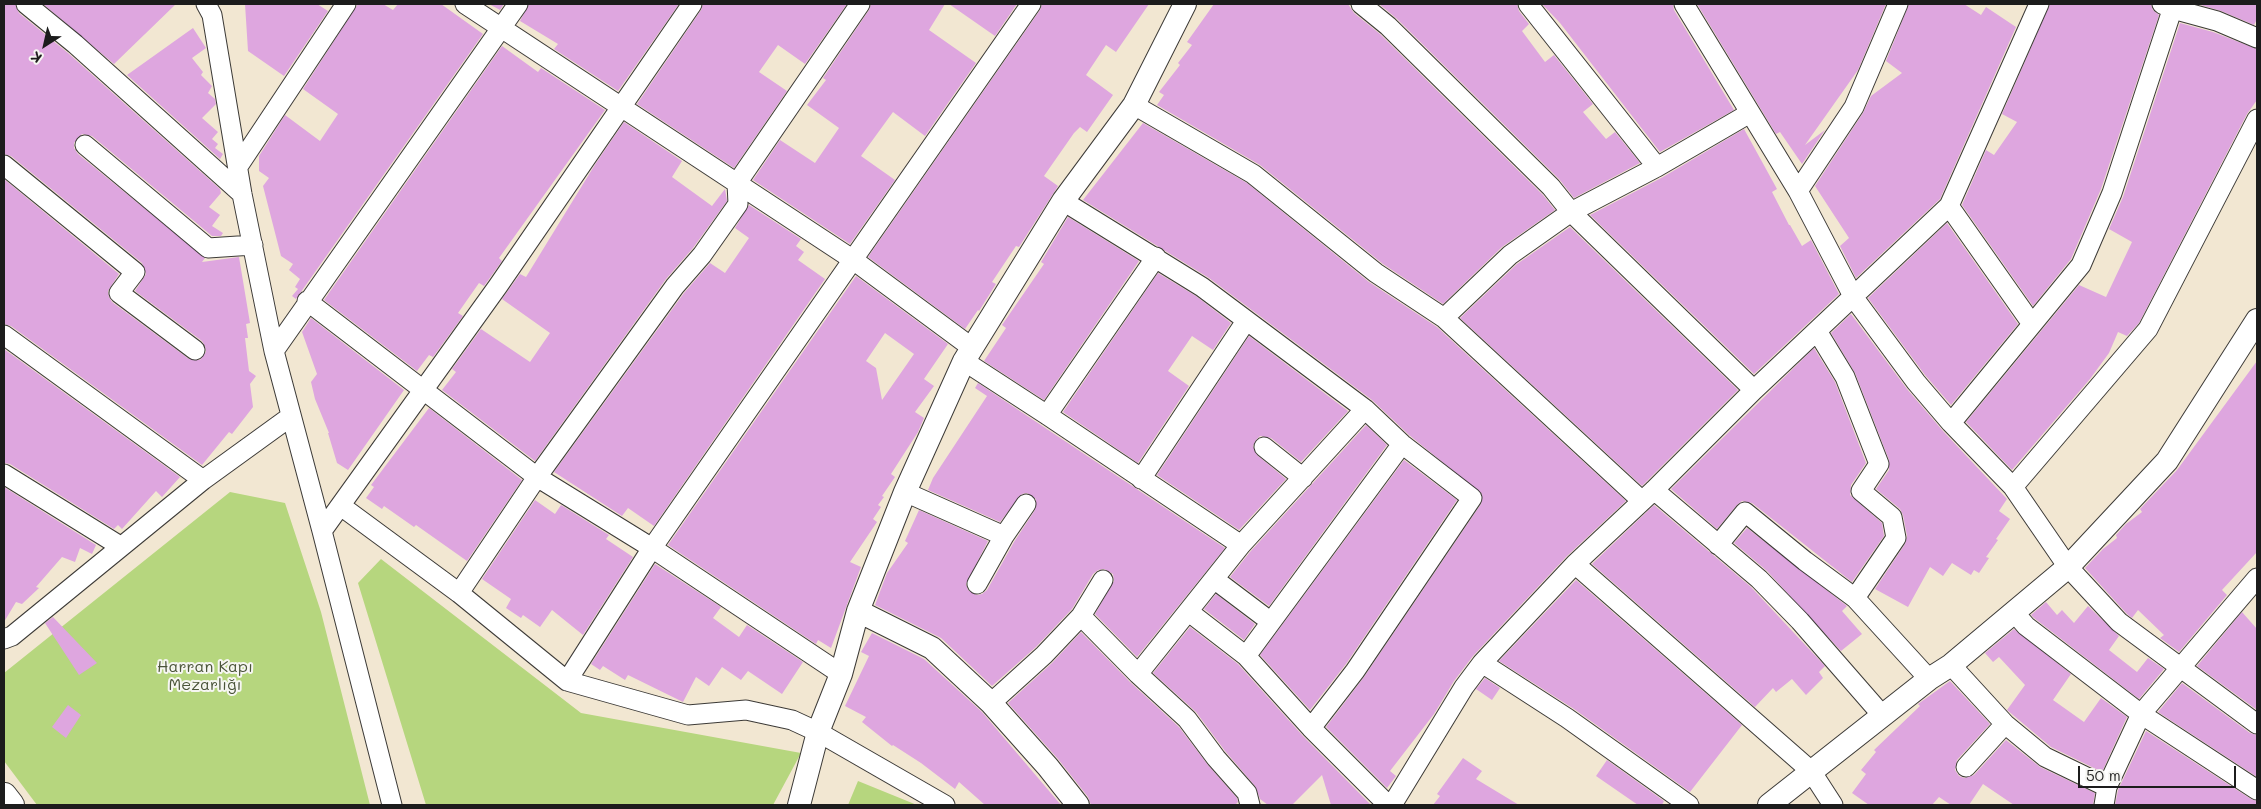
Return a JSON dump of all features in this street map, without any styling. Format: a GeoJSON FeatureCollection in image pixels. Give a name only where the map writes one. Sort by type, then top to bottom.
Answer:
{"type":"FeatureCollection","features":[{"type":"Feature","properties":{"kind":"main road"},"geometry":{"type":"LineString","coordinates":[[4,796],[12,805]]}},
{"type":"Feature","properties":{"kind":"street"},"geometry":{"type":"LineString","coordinates":[[26,4],[75,44],[242,194]]}},
{"type":"Feature","properties":{"kind":"street"},"geometry":{"type":"LineString","coordinates":[[196,4],[211,8],[242,194],[274,351],[392,805]]}},
{"type":"Feature","properties":{"kind":"street"},"geometry":{"type":"LineString","coordinates":[[238,165],[346,4]]}},
{"type":"Feature","properties":{"kind":"street"},"geometry":{"type":"LineString","coordinates":[[465,4],[852,259],[968,354],[1047,415],[1241,545]]}},
{"type":"Feature","properties":{"kind":"street"},"geometry":{"type":"LineString","coordinates":[[274,351],[307,301],[518,4]]}},
{"type":"Feature","properties":{"kind":"street"},"geometry":{"type":"LineString","coordinates":[[322,531],[424,390],[692,4]]}},
{"type":"Feature","properties":{"kind":"street"},"geometry":{"type":"LineString","coordinates":[[459,593],[537,477],[674,286],[702,255],[738,204],[737,183],[860,4]]}},
{"type":"Feature","properties":{"kind":"street"},"geometry":{"type":"LineString","coordinates":[[567,681],[652,548],[1031,4]]}},
{"type":"Feature","properties":{"kind":"street"},"geometry":{"type":"LineString","coordinates":[[799,805],[818,732],[841,674],[858,611],[905,492],[968,354],[1062,201],[1134,105],[1185,4]]}},
{"type":"Feature","properties":{"kind":"street"},"geometry":{"type":"LineString","coordinates":[[1360,4],[1388,26],[1537,173],[1571,212],[1754,390]]}},
{"type":"Feature","properties":{"kind":"street"},"geometry":{"type":"LineString","coordinates":[[1528,4],[1657,167]]}},
{"type":"Feature","properties":{"kind":"street"},"geometry":{"type":"LineString","coordinates":[[1684,4],[1798,191],[1854,298],[1916,382],[1951,423],[2013,488],[2068,567],[2119,622],[2257,724]]}},
{"type":"Feature","properties":{"kind":"street"},"geometry":{"type":"LineString","coordinates":[[1798,191],[1854,107],[1898,4]]}},
{"type":"Feature","properties":{"kind":"street"},"geometry":{"type":"LineString","coordinates":[[1189,612],[1246,656],[1311,728],[1390,805],[1464,687],[1482,663],[1574,564],[1648,496],[1754,390],[1817,330],[1854,298],[1949,206],[2040,4]]}},
{"type":"Feature","properties":{"kind":"street"},"geometry":{"type":"LineString","coordinates":[[1951,423],[2081,265],[2112,192],[2170,6],[2217,21],[2257,38]]}},
{"type":"Feature","properties":{"kind":"street"},"geometry":{"type":"LineString","coordinates":[[1134,105],[1253,174],[1376,274],[1444,318],[1648,496],[1718,545],[1759,579],[1800,620],[1882,715]]}},
{"type":"Feature","properties":{"kind":"street"},"geometry":{"type":"LineString","coordinates":[[1444,318],[1510,255],[1571,212],[1657,167],[1750,113]]}},
{"type":"Feature","properties":{"kind":"street"},"geometry":{"type":"LineString","coordinates":[[2013,488],[2148,328],[2257,118]]}},
{"type":"Feature","properties":{"kind":"street"},"geometry":{"type":"LineString","coordinates":[[85,145],[208,248],[253,245]]}},
{"type":"Feature","properties":{"kind":"street"},"geometry":{"type":"LineString","coordinates":[[6,171],[135,272],[119,293],[196,350]]}},
{"type":"Feature","properties":{"kind":"street"},"geometry":{"type":"LineString","coordinates":[[1062,201],[1202,287],[1365,409],[1402,444],[1472,498],[1355,670],[1311,728]]}},
{"type":"Feature","properties":{"kind":"street"},"geometry":{"type":"LineString","coordinates":[[1949,206],[2032,324]]}},
{"type":"Feature","properties":{"kind":"street"},"geometry":{"type":"LineString","coordinates":[[1047,415],[1156,257]]}},
{"type":"Feature","properties":{"kind":"street"},"geometry":{"type":"LineString","coordinates":[[307,301],[537,477],[652,548],[841,674]]}},
{"type":"Feature","properties":{"kind":"street"},"geometry":{"type":"LineString","coordinates":[[1769,805],[1882,715],[1929,679],[1951,665],[2068,567],[2167,462],[2257,320]]}},
{"type":"Feature","properties":{"kind":"street"},"geometry":{"type":"LineString","coordinates":[[1142,480],[1246,321]]}},
{"type":"Feature","properties":{"kind":"street"},"geometry":{"type":"LineString","coordinates":[[1817,330],[1845,377],[1879,464],[1861,491],[1892,517],[1896,538],[1855,598]]}},
{"type":"Feature","properties":{"kind":"street"},"geometry":{"type":"LineString","coordinates":[[4,335],[202,480]]}},
{"type":"Feature","properties":{"kind":"street"},"geometry":{"type":"LineString","coordinates":[[1138,674],[1241,545],[1365,409]]}},
{"type":"Feature","properties":{"kind":"street"},"geometry":{"type":"LineString","coordinates":[[6,637],[202,480],[290,417]]}},
{"type":"Feature","properties":{"kind":"street"},"geometry":{"type":"LineString","coordinates":[[1246,656],[1402,444]]}},
{"type":"Feature","properties":{"kind":"street"},"geometry":{"type":"LineString","coordinates":[[1264,447],[1303,478]]}},
{"type":"Feature","properties":{"kind":"street"},"geometry":{"type":"LineString","coordinates":[[4,474],[120,546]]}},
{"type":"Feature","properties":{"kind":"street"},"geometry":{"type":"LineString","coordinates":[[905,492],[1004,536]]}},
{"type":"Feature","properties":{"kind":"street"},"geometry":{"type":"LineString","coordinates":[[977,584],[1004,536],[1026,504]]}},
{"type":"Feature","properties":{"kind":"street"},"geometry":{"type":"LineString","coordinates":[[341,506],[459,593],[567,681],[688,715],[746,710],[792,720],[818,732],[945,805]]}},
{"type":"Feature","properties":{"kind":"street"},"geometry":{"type":"LineString","coordinates":[[1718,545],[1745,512],[1805,561],[1855,598],[1929,679]]}},
{"type":"Feature","properties":{"kind":"street"},"geometry":{"type":"LineString","coordinates":[[1574,564],[1811,771],[1833,805]]}},
{"type":"Feature","properties":{"kind":"street"},"geometry":{"type":"LineString","coordinates":[[1951,665],[2004,724],[2045,757],[2105,796],[2141,714],[2257,578]]}},
{"type":"Feature","properties":{"kind":"street"},"geometry":{"type":"LineString","coordinates":[[1214,579],[1271,622]]}},
{"type":"Feature","properties":{"kind":"street"},"geometry":{"type":"LineString","coordinates":[[991,703],[1044,655],[1081,616],[1103,580]]}},
{"type":"Feature","properties":{"kind":"street"},"geometry":{"type":"LineString","coordinates":[[858,611],[932,648],[991,703],[1048,767],[1078,805]]}},
{"type":"Feature","properties":{"kind":"street"},"geometry":{"type":"LineString","coordinates":[[2014,612],[2026,626],[2141,714],[2257,790]]}},
{"type":"Feature","properties":{"kind":"street"},"geometry":{"type":"LineString","coordinates":[[1081,616],[1138,674],[1187,719],[1216,758],[1248,793],[1250,805]]}},
{"type":"Feature","properties":{"kind":"street"},"geometry":{"type":"LineString","coordinates":[[1482,663],[1567,718],[1689,805]]}},
{"type":"Feature","properties":{"kind":"street"},"geometry":{"type":"LineString","coordinates":[[1966,767],[2004,724]]}},
{"type":"Feature","properties":{"kind":"green space","name":"Harran Kapı Mezarlığı"},"geometry":{"type":"Polygon","coordinates":[[[230,492],[285,503],[321,612],[370,805],[37,805],[4,761],[4,673],[230,492]]]}},
{"type":"Feature","properties":{"kind":"green space"},"geometry":{"type":"Polygon","coordinates":[[[381,559],[581,713],[801,753],[773,805],[426,805],[358,583],[381,559]]]}},
{"type":"Feature","properties":{"kind":"green space"},"geometry":{"type":"Polygon","coordinates":[[[858,781],[917,805],[848,805],[858,781]]]}},
{"type":"Feature","properties":{"kind":"building"},"geometry":{"type":"Polygon","coordinates":[[[4,4],[15,4],[19,13],[68,53],[220,189],[221,193],[209,207],[220,215],[212,226],[223,233],[221,236],[212,236],[92,136],[82,134],[74,143],[74,148],[78,154],[205,258],[202,262],[239,257],[250,323],[246,324],[248,338],[245,338],[249,371],[256,376],[250,384],[253,407],[232,434],[229,432],[202,465],[11,326],[4,324],[4,179],[119,274],[108,291],[112,302],[189,359],[200,360],[206,352],[202,341],[135,291],[146,274],[142,263],[11,156],[4,154],[4,4]]]}},
{"type":"Feature","properties":{"kind":"building"},"geometry":{"type":"Polygon","coordinates":[[[43,4],[176,4],[114,64],[43,4]]]}},
{"type":"Feature","properties":{"kind":"building"},"geometry":{"type":"Polygon","coordinates":[[[245,4],[317,4],[328,11],[284,76],[248,51],[245,4]]]}},
{"type":"Feature","properties":{"kind":"building"},"geometry":{"type":"Polygon","coordinates":[[[358,4],[383,4],[393,10],[398,4],[441,4],[483,34],[296,299],[292,296],[298,289],[295,287],[300,279],[289,270],[293,264],[281,256],[263,186],[269,178],[259,171],[259,156],[285,115],[320,141],[338,114],[303,89],[358,4]]]}},
{"type":"Feature","properties":{"kind":"building"},"geometry":{"type":"Polygon","coordinates":[[[489,4],[504,4],[500,10],[489,4]]]}},
{"type":"Feature","properties":{"kind":"building"},"geometry":{"type":"Polygon","coordinates":[[[529,4],[679,4],[618,91],[554,49],[558,44],[520,21],[529,4]]]}},
{"type":"Feature","properties":{"kind":"building"},"geometry":{"type":"Polygon","coordinates":[[[703,4],[847,4],[805,64],[778,45],[759,72],[787,91],[734,168],[637,104],[701,10],[703,4]]]}},
{"type":"Feature","properties":{"kind":"building"},"geometry":{"type":"Polygon","coordinates":[[[871,4],[945,4],[929,30],[976,63],[925,136],[893,112],[861,156],[895,180],[850,244],[753,180],[780,140],[815,163],[839,128],[807,105],[826,80],[823,78],[869,10],[871,4]]]}},
{"type":"Feature","properties":{"kind":"building"},"geometry":{"type":"Polygon","coordinates":[[[949,4],[1017,4],[995,36],[949,4]]]}},
{"type":"Feature","properties":{"kind":"building"},"geometry":{"type":"Polygon","coordinates":[[[1042,4],[1149,4],[1116,52],[1106,45],[1086,75],[1113,95],[1087,132],[1080,127],[1074,133],[1044,176],[1058,186],[1019,247],[1016,246],[992,282],[996,284],[965,329],[868,257],[1040,10],[1042,4]]]}},
{"type":"Feature","properties":{"kind":"building"},"geometry":{"type":"Polygon","coordinates":[[[1214,4],[1348,4],[1354,13],[1380,34],[1543,195],[1555,210],[1502,247],[1443,304],[1383,264],[1260,165],[1157,105],[1164,95],[1159,92],[1180,65],[1178,63],[1192,45],[1187,42],[1214,4]]]}},
{"type":"Feature","properties":{"kind":"building"},"geometry":{"type":"Polygon","coordinates":[[[1379,4],[1517,4],[1519,11],[1529,24],[1522,31],[1545,62],[1554,55],[1593,104],[1583,112],[1606,139],[1615,132],[1640,163],[1574,198],[1559,179],[1396,18],[1379,4]]]}},
{"type":"Feature","properties":{"kind":"building"},"geometry":{"type":"Polygon","coordinates":[[[1542,4],[1673,4],[1674,10],[1734,110],[1660,152],[1560,23],[1542,4]]]}},
{"type":"Feature","properties":{"kind":"building"},"geometry":{"type":"Polygon","coordinates":[[[1697,4],[1886,4],[1858,70],[1805,145],[1825,130],[1802,164],[1780,132],[1776,134],[1697,4]]]}},
{"type":"Feature","properties":{"kind":"building"},"geometry":{"type":"Polygon","coordinates":[[[1909,4],[1964,4],[1981,15],[1986,7],[2016,27],[1940,199],[1856,278],[1840,246],[1849,238],[1815,186],[1863,113],[1871,96],[1902,73],[1886,61],[1909,4]]]}},
{"type":"Feature","properties":{"kind":"building"},"geometry":{"type":"Polygon","coordinates":[[[2050,4],[2151,4],[2153,10],[2159,15],[2101,189],[2071,259],[2033,306],[1962,205],[1986,150],[1994,155],[2017,122],[2002,114],[2050,4]]]}},
{"type":"Feature","properties":{"kind":"building"},"geometry":{"type":"Polygon","coordinates":[[[2197,4],[2257,4],[2257,19],[2254,25],[2221,11],[2197,4]]]}},
{"type":"Feature","properties":{"kind":"building"},"geometry":{"type":"Polygon","coordinates":[[[2180,23],[2213,32],[2257,49],[2257,100],[2247,114],[2139,323],[2127,336],[2118,332],[2109,353],[2090,379],[2012,470],[1966,422],[2079,285],[2106,297],[2132,242],[2109,229],[2123,197],[2180,23]]]}},
{"type":"Feature","properties":{"kind":"building"},"geometry":{"type":"Polygon","coordinates":[[[193,28],[206,48],[192,58],[203,72],[201,75],[212,86],[208,93],[215,99],[216,104],[202,118],[218,132],[212,139],[218,144],[215,148],[223,154],[220,159],[127,75],[193,28]]]}},
{"type":"Feature","properties":{"kind":"building"},"geometry":{"type":"Polygon","coordinates":[[[502,46],[538,72],[541,68],[605,110],[499,258],[502,261],[484,286],[479,283],[458,313],[463,316],[433,357],[429,355],[417,371],[324,300],[502,46]]]}},
{"type":"Feature","properties":{"kind":"building"},"geometry":{"type":"Polygon","coordinates":[[[624,122],[682,161],[672,177],[712,206],[725,189],[727,201],[693,248],[666,279],[535,461],[442,390],[456,372],[452,369],[481,329],[530,362],[550,333],[502,299],[520,274],[526,277],[596,163],[624,122]]]}},
{"type":"Feature","properties":{"kind":"building"},"geometry":{"type":"Polygon","coordinates":[[[1143,123],[1247,183],[1369,282],[1437,327],[1626,501],[1567,556],[1473,656],[1454,681],[1434,714],[1390,771],[1396,776],[1387,788],[1326,727],[1364,677],[1481,504],[1482,494],[1409,435],[1372,400],[1209,278],[1083,200],[1143,123]]]}},
{"type":"Feature","properties":{"kind":"building"},"geometry":{"type":"Polygon","coordinates":[[[1744,129],[1777,189],[1772,192],[1789,225],[1802,246],[1811,240],[1839,294],[1754,374],[1590,215],[1663,177],[1744,129]]]}},
{"type":"Feature","properties":{"kind":"building"},"geometry":{"type":"Polygon","coordinates":[[[749,205],[801,239],[796,246],[804,252],[798,260],[825,279],[654,526],[628,508],[622,516],[554,472],[684,293],[710,263],[725,273],[749,238],[735,228],[749,205]]]}},
{"type":"Feature","properties":{"kind":"building"},"geometry":{"type":"Polygon","coordinates":[[[1068,217],[1139,261],[1044,400],[984,361],[1006,328],[1002,325],[1044,264],[1041,262],[1068,217]]]}},
{"type":"Feature","properties":{"kind":"building"},"geometry":{"type":"Polygon","coordinates":[[[1947,223],[2018,324],[1951,405],[1925,375],[1868,298],[1947,223]]]}},
{"type":"Feature","properties":{"kind":"building"},"geometry":{"type":"Polygon","coordinates":[[[1570,227],[1738,390],[1642,486],[1460,318],[1517,264],[1570,227]]]}},
{"type":"Feature","properties":{"kind":"building"},"geometry":{"type":"Polygon","coordinates":[[[1158,273],[1196,296],[1231,323],[1213,350],[1192,336],[1168,371],[1189,386],[1138,463],[1063,412],[1158,273]]]}},
{"type":"Feature","properties":{"kind":"building"},"geometry":{"type":"Polygon","coordinates":[[[856,276],[948,344],[924,379],[934,386],[915,412],[924,418],[918,432],[891,474],[895,477],[882,496],[884,497],[878,505],[881,507],[873,519],[877,522],[850,562],[861,567],[831,648],[818,640],[816,644],[668,545],[856,276]],[[885,333],[866,361],[876,368],[882,400],[914,354],[885,333]]]}},
{"type":"Feature","properties":{"kind":"building"},"geometry":{"type":"Polygon","coordinates":[[[1851,314],[1907,389],[1943,431],[2007,499],[1999,511],[2010,519],[1996,539],[1998,540],[1986,557],[1989,558],[1979,573],[1974,570],[1971,575],[1952,563],[1943,576],[1930,567],[1908,607],[1875,589],[1905,544],[1907,536],[1900,509],[1876,489],[1889,470],[1889,460],[1855,373],[1831,333],[1851,314]]]}},
{"type":"Feature","properties":{"kind":"building"},"geometry":{"type":"Polygon","coordinates":[[[311,318],[404,390],[348,470],[337,463],[329,433],[315,399],[311,382],[317,374],[302,332],[311,318]]]}},
{"type":"Feature","properties":{"kind":"building"},"geometry":{"type":"Polygon","coordinates":[[[1249,336],[1348,411],[1301,462],[1271,438],[1260,436],[1256,440],[1253,446],[1257,455],[1286,479],[1239,530],[1157,475],[1249,336]]]}},
{"type":"Feature","properties":{"kind":"building"},"geometry":{"type":"Polygon","coordinates":[[[1814,348],[1835,382],[1866,463],[1851,485],[1850,495],[1882,523],[1884,536],[1852,582],[1752,503],[1742,501],[1717,529],[1671,489],[1814,348]]]}},
{"type":"Feature","properties":{"kind":"building"},"geometry":{"type":"Polygon","coordinates":[[[4,349],[180,477],[162,497],[156,491],[122,529],[118,525],[114,529],[10,464],[4,463],[4,349]]]}},
{"type":"Feature","properties":{"kind":"building"},"geometry":{"type":"Polygon","coordinates":[[[2257,361],[2257,552],[2222,590],[2227,595],[2179,652],[2160,638],[2164,635],[2138,610],[2132,618],[2127,614],[2085,568],[2103,549],[2117,538],[2116,535],[2126,524],[2142,512],[2140,509],[2177,470],[2257,361]]]}},
{"type":"Feature","properties":{"kind":"building"},"geometry":{"type":"Polygon","coordinates":[[[978,383],[1225,548],[1137,657],[1095,614],[1114,581],[1113,574],[1104,569],[1098,570],[1093,574],[1072,609],[1036,647],[992,686],[941,638],[875,605],[887,573],[908,543],[905,541],[919,510],[988,541],[966,584],[968,590],[977,595],[987,590],[1014,542],[1035,510],[1036,499],[1027,493],[1022,494],[1000,522],[928,490],[933,478],[987,396],[975,388],[978,383]]]}},
{"type":"Feature","properties":{"kind":"building"},"geometry":{"type":"Polygon","coordinates":[[[429,408],[522,480],[467,561],[416,525],[414,527],[384,506],[382,509],[366,498],[374,487],[371,485],[429,408]]]}},
{"type":"Feature","properties":{"kind":"building"},"geometry":{"type":"Polygon","coordinates":[[[1366,425],[1387,445],[1269,606],[1230,577],[1250,552],[1366,425]]]}},
{"type":"Feature","properties":{"kind":"building"},"geometry":{"type":"Polygon","coordinates":[[[1404,460],[1457,500],[1346,664],[1310,710],[1260,655],[1404,460]]]}},
{"type":"Feature","properties":{"kind":"building"},"geometry":{"type":"Polygon","coordinates":[[[4,487],[96,545],[92,554],[80,548],[75,562],[62,557],[36,587],[39,588],[22,604],[16,602],[4,622],[4,487]]]}},
{"type":"Feature","properties":{"kind":"building"},"geometry":{"type":"Polygon","coordinates":[[[535,500],[555,514],[561,505],[609,535],[606,539],[633,557],[583,635],[552,610],[540,627],[523,615],[521,618],[506,608],[511,599],[482,579],[535,500]]]}},
{"type":"Feature","properties":{"kind":"building"},"geometry":{"type":"Polygon","coordinates":[[[1654,505],[1751,587],[1825,666],[1819,672],[1823,678],[1806,695],[1792,679],[1776,692],[1773,688],[1755,707],[1592,564],[1654,505]]]}},
{"type":"Feature","properties":{"kind":"building"},"geometry":{"type":"Polygon","coordinates":[[[1747,528],[1847,606],[1842,611],[1862,634],[1841,651],[1767,571],[1734,543],[1747,528]]]}},
{"type":"Feature","properties":{"kind":"building"},"geometry":{"type":"Polygon","coordinates":[[[655,564],[721,607],[713,618],[739,637],[747,625],[803,662],[782,694],[748,671],[741,680],[722,667],[709,686],[696,677],[683,702],[628,675],[625,680],[603,666],[600,670],[591,664],[655,564]]]}},
{"type":"Feature","properties":{"kind":"building"},"geometry":{"type":"Polygon","coordinates":[[[1576,580],[1742,725],[1690,792],[1574,709],[1499,661],[1576,580]]]}},
{"type":"Feature","properties":{"kind":"building"},"geometry":{"type":"Polygon","coordinates":[[[1216,594],[1255,624],[1244,640],[1204,609],[1216,594]]]}},
{"type":"Feature","properties":{"kind":"building"},"geometry":{"type":"Polygon","coordinates":[[[2046,602],[2057,615],[2062,610],[2074,623],[2088,606],[2119,636],[2109,650],[2137,672],[2148,658],[2164,669],[2139,699],[2031,615],[2046,602]]]}},
{"type":"Feature","properties":{"kind":"building"},"geometry":{"type":"Polygon","coordinates":[[[2242,612],[2257,629],[2257,710],[2197,666],[2242,612]]]}},
{"type":"Feature","properties":{"kind":"building"},"geometry":{"type":"Polygon","coordinates":[[[53,617],[97,663],[79,675],[45,623],[53,617]]]}},
{"type":"Feature","properties":{"kind":"building"},"geometry":{"type":"Polygon","coordinates":[[[1190,627],[1238,664],[1303,736],[1371,805],[1331,805],[1322,775],[1292,805],[1268,805],[1260,799],[1255,786],[1225,751],[1196,712],[1153,673],[1190,627]]]}},
{"type":"Feature","properties":{"kind":"building"},"geometry":{"type":"Polygon","coordinates":[[[2014,629],[2071,674],[2053,700],[2084,722],[2101,698],[2127,717],[2102,772],[2051,747],[2007,710],[2025,685],[1999,657],[1993,662],[1985,653],[2014,629]]]}},
{"type":"Feature","properties":{"kind":"building"},"geometry":{"type":"Polygon","coordinates":[[[1081,632],[1130,682],[1179,727],[1208,765],[1237,798],[1238,802],[1235,805],[1091,805],[1088,797],[1058,759],[1008,703],[1052,663],[1081,632]]]}},
{"type":"Feature","properties":{"kind":"building"},"geometry":{"type":"Polygon","coordinates":[[[872,633],[924,659],[982,712],[1061,805],[985,805],[959,782],[955,789],[921,763],[892,746],[862,722],[866,717],[845,706],[869,656],[861,652],[872,633]]]}},
{"type":"Feature","properties":{"kind":"building"},"geometry":{"type":"Polygon","coordinates":[[[1485,678],[1500,688],[1492,700],[1476,689],[1485,678]]]}},
{"type":"Feature","properties":{"kind":"building"},"geometry":{"type":"Polygon","coordinates":[[[1950,681],[1990,724],[1957,760],[1955,770],[1959,776],[1964,778],[1974,775],[2006,740],[2040,767],[2095,793],[2093,805],[2014,805],[1983,784],[1969,805],[1951,805],[1939,797],[1932,805],[1869,805],[1852,793],[1866,774],[1861,770],[1876,752],[1874,750],[1920,706],[1918,704],[1950,681]]]}},
{"type":"Feature","properties":{"kind":"building"},"geometry":{"type":"Polygon","coordinates":[[[2182,683],[2250,733],[2257,735],[2257,777],[2158,712],[2182,683]]]}},
{"type":"Feature","properties":{"kind":"building"},"geometry":{"type":"Polygon","coordinates":[[[68,705],[81,715],[66,738],[52,727],[68,705]]]}},
{"type":"Feature","properties":{"kind":"building"},"geometry":{"type":"Polygon","coordinates":[[[2146,731],[2251,799],[2257,801],[2257,805],[2115,805],[2118,790],[2146,731]]]}},
{"type":"Feature","properties":{"kind":"building"},"geometry":{"type":"Polygon","coordinates":[[[1463,758],[1482,771],[1476,779],[1519,805],[1433,805],[1440,796],[1437,794],[1463,758]]]}},
{"type":"Feature","properties":{"kind":"building"},"geometry":{"type":"Polygon","coordinates":[[[1607,760],[1664,801],[1662,805],[1638,805],[1596,776],[1607,760]]]}}]}
